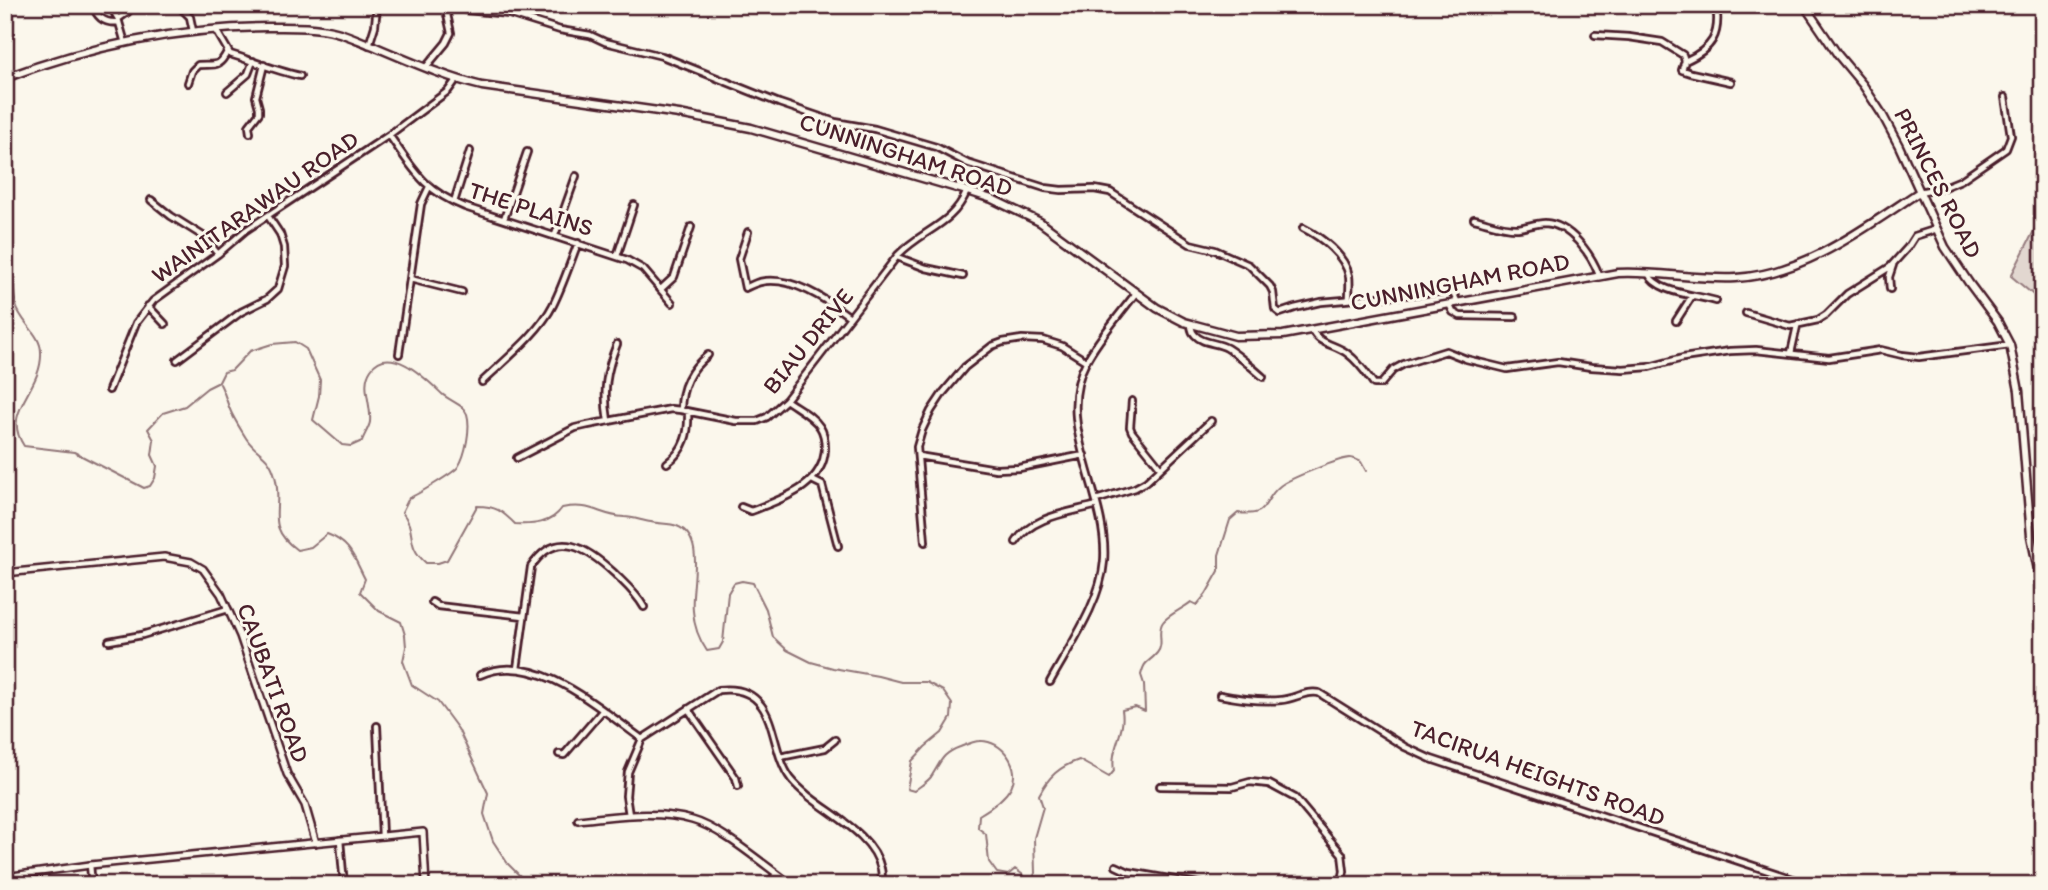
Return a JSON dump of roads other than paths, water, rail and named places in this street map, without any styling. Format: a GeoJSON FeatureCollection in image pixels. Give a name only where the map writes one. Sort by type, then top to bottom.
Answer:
{"type":"FeatureCollection","features":[{"type":"Feature","properties":{"kind":"main road","name":"PRINCES ROAD"},"geometry":{"type":"LineString","coordinates":[[1804,5],[1882,114],[1957,266],[1998,322],[2010,345],[2022,417],[2031,536],[2043,594]]}},
{"type":"Feature","properties":{"kind":"main road","name":"CUNNINGHAM ROAD"},"geometry":{"type":"LineString","coordinates":[[5,78],[65,57],[193,31],[315,28],[345,34],[456,80],[679,114],[751,128],[967,191],[1040,222],[1164,312],[1191,325],[1247,337],[1312,330],[1599,275],[1647,272],[1751,277],[1785,268],[1833,247],[1919,192]]}},
{"type":"Feature","properties":{"kind":"street"},"geometry":{"type":"LineString","coordinates":[[93,5],[96,15],[112,23],[128,12]]}},
{"type":"Feature","properties":{"kind":"street"},"geometry":{"type":"LineString","coordinates":[[110,5],[119,20],[125,43]]}},
{"type":"Feature","properties":{"kind":"street"},"geometry":{"type":"LineString","coordinates":[[178,5],[190,17],[193,31]]}},
{"type":"Feature","properties":{"kind":"street"},"geometry":{"type":"LineString","coordinates":[[369,45],[375,26],[377,5]]}},
{"type":"Feature","properties":{"kind":"street"},"geometry":{"type":"LineString","coordinates":[[426,67],[451,33],[447,5],[466,10],[509,14],[662,56],[779,103],[835,122],[936,147],[967,163],[1045,188],[1110,192],[1190,244],[1215,250],[1249,265],[1270,286],[1278,313],[1307,305],[1349,299],[1448,290],[1458,303]]}},
{"type":"Feature","properties":{"kind":"street"},"geometry":{"type":"LineString","coordinates":[[1685,61],[1706,48],[1716,35],[1716,5]]}},
{"type":"Feature","properties":{"kind":"street"},"geometry":{"type":"LineString","coordinates":[[216,29],[231,55],[300,76]]}},
{"type":"Feature","properties":{"kind":"street"},"geometry":{"type":"LineString","coordinates":[[1595,35],[1662,42],[1683,55],[1685,61],[1682,70],[1685,72],[1731,82]]}},
{"type":"Feature","properties":{"kind":"street"},"geometry":{"type":"LineString","coordinates":[[188,83],[192,71],[198,65],[220,63],[227,52]]}},
{"type":"Feature","properties":{"kind":"street"},"geometry":{"type":"LineString","coordinates":[[227,92],[248,74],[253,61]]}},
{"type":"Feature","properties":{"kind":"street"},"geometry":{"type":"LineString","coordinates":[[250,133],[249,126],[259,113],[256,97],[264,65]]}},
{"type":"Feature","properties":{"kind":"street","name":"WAINITARAWAU ROAD"},"geometry":{"type":"LineString","coordinates":[[108,390],[136,323],[148,306],[246,230],[388,135],[448,91],[456,80]]}},
{"type":"Feature","properties":{"kind":"street"},"geometry":{"type":"LineString","coordinates":[[1919,192],[1961,180],[2006,149],[2011,136],[2005,97]]}},
{"type":"Feature","properties":{"kind":"street","name":"THE PLAINS"},"geometry":{"type":"LineString","coordinates":[[388,135],[429,187],[454,202],[617,256],[643,269],[672,303]]}},
{"type":"Feature","properties":{"kind":"street"},"geometry":{"type":"LineString","coordinates":[[454,202],[470,151]]}},
{"type":"Feature","properties":{"kind":"street"},"geometry":{"type":"LineString","coordinates":[[504,219],[527,152]]}},
{"type":"Feature","properties":{"kind":"street"},"geometry":{"type":"LineString","coordinates":[[555,235],[576,176]]}},
{"type":"Feature","properties":{"kind":"street"},"geometry":{"type":"LineString","coordinates":[[399,354],[421,204],[429,187]]}},
{"type":"Feature","properties":{"kind":"street","name":"BIAU DRIVE"},"geometry":{"type":"LineString","coordinates":[[517,458],[575,428],[656,411],[681,410],[736,421],[757,421],[766,417],[786,400],[897,257],[917,238],[951,217],[967,191]]}},
{"type":"Feature","properties":{"kind":"street"},"geometry":{"type":"LineString","coordinates":[[150,200],[203,236],[218,254]]}},
{"type":"Feature","properties":{"kind":"street"},"geometry":{"type":"LineString","coordinates":[[617,256],[634,205]]}},
{"type":"Feature","properties":{"kind":"street"},"geometry":{"type":"LineString","coordinates":[[177,360],[241,312],[267,299],[278,289],[285,266],[284,247],[268,216]]}},
{"type":"Feature","properties":{"kind":"street"},"geometry":{"type":"LineString","coordinates":[[1474,219],[1516,228],[1543,223],[1558,227],[1586,251],[1599,275]]}},
{"type":"Feature","properties":{"kind":"street"},"geometry":{"type":"LineString","coordinates":[[661,289],[674,277],[691,227]]}},
{"type":"Feature","properties":{"kind":"street"},"geometry":{"type":"LineString","coordinates":[[1303,228],[1327,244],[1345,265],[1349,277],[1349,299]]}},
{"type":"Feature","properties":{"kind":"street"},"geometry":{"type":"LineString","coordinates":[[1746,313],[1786,325],[1797,326],[1813,322],[1847,294],[1879,276],[1893,264],[1914,236],[1937,229]]}},
{"type":"Feature","properties":{"kind":"street"},"geometry":{"type":"LineString","coordinates":[[748,233],[739,258],[745,288],[772,281],[791,285],[820,296],[850,317]]}},
{"type":"Feature","properties":{"kind":"street"},"geometry":{"type":"LineString","coordinates":[[482,382],[544,320],[553,306],[578,243]]}},
{"type":"Feature","properties":{"kind":"street"},"geometry":{"type":"LineString","coordinates":[[897,257],[926,268],[963,276]]}},
{"type":"Feature","properties":{"kind":"street"},"geometry":{"type":"LineString","coordinates":[[1890,289],[1889,277],[1893,264]]}},
{"type":"Feature","properties":{"kind":"street"},"geometry":{"type":"LineString","coordinates":[[1647,272],[1655,283],[1716,301]]}},
{"type":"Feature","properties":{"kind":"street"},"geometry":{"type":"LineString","coordinates":[[410,279],[462,292]]}},
{"type":"Feature","properties":{"kind":"street"},"geometry":{"type":"LineString","coordinates":[[1050,682],[1093,603],[1104,562],[1096,503],[1076,421],[1074,402],[1079,378],[1086,361],[1136,293]]}},
{"type":"Feature","properties":{"kind":"street"},"geometry":{"type":"LineString","coordinates":[[1676,321],[1692,296]]}},
{"type":"Feature","properties":{"kind":"street"},"geometry":{"type":"LineString","coordinates":[[1449,304],[1453,312],[1460,316],[1515,317]]}},
{"type":"Feature","properties":{"kind":"street"},"geometry":{"type":"LineString","coordinates":[[148,306],[165,324]]}},
{"type":"Feature","properties":{"kind":"street"},"geometry":{"type":"LineString","coordinates":[[1191,325],[1194,335],[1230,350],[1263,377]]}},
{"type":"Feature","properties":{"kind":"street"},"geometry":{"type":"LineString","coordinates":[[1791,353],[1797,326]]}},
{"type":"Feature","properties":{"kind":"street"},"geometry":{"type":"LineString","coordinates":[[1312,330],[1318,339],[1350,355],[1377,385],[1404,364],[1446,351],[1507,369],[1559,362],[1591,367],[1636,368],[1730,351],[1756,350],[1829,358],[1881,349],[1919,356],[2010,345]]}},
{"type":"Feature","properties":{"kind":"street"},"geometry":{"type":"LineString","coordinates":[[925,542],[917,447],[922,430],[937,402],[965,367],[992,346],[1022,339],[1043,340],[1062,346],[1086,361]]}},
{"type":"Feature","properties":{"kind":"street"},"geometry":{"type":"LineString","coordinates":[[608,421],[604,398],[606,379],[617,344]]}},
{"type":"Feature","properties":{"kind":"street"},"geometry":{"type":"LineString","coordinates":[[681,410],[684,386],[691,373],[708,355]]}},
{"type":"Feature","properties":{"kind":"street"},"geometry":{"type":"LineString","coordinates":[[741,507],[751,511],[780,500],[804,487],[820,471],[825,458],[822,429],[811,417],[786,400]]}},
{"type":"Feature","properties":{"kind":"street"},"geometry":{"type":"LineString","coordinates":[[1132,401],[1132,432],[1160,467]]}},
{"type":"Feature","properties":{"kind":"street"},"geometry":{"type":"LineString","coordinates":[[667,463],[685,440],[689,429],[688,412]]}},
{"type":"Feature","properties":{"kind":"street"},"geometry":{"type":"LineString","coordinates":[[1016,542],[1022,533],[1042,520],[1096,503],[1146,482],[1211,421]]}},
{"type":"Feature","properties":{"kind":"street"},"geometry":{"type":"LineString","coordinates":[[918,456],[1007,469],[1036,466],[1084,455]]}},
{"type":"Feature","properties":{"kind":"street"},"geometry":{"type":"LineString","coordinates":[[812,480],[822,485],[838,546]]}},
{"type":"Feature","properties":{"kind":"street"},"geometry":{"type":"LineString","coordinates":[[517,669],[531,567],[538,555],[551,547],[562,545],[581,548],[594,555],[637,595],[643,607]]}},
{"type":"Feature","properties":{"kind":"street","name":"CAUBATI ROAD"},"geometry":{"type":"LineString","coordinates":[[5,573],[164,557],[191,562],[203,569],[213,581],[240,636],[287,774],[305,805],[316,843]]}},
{"type":"Feature","properties":{"kind":"street"},"geometry":{"type":"LineString","coordinates":[[432,602],[438,606],[524,616]]}},
{"type":"Feature","properties":{"kind":"street"},"geometry":{"type":"LineString","coordinates":[[109,641],[142,635],[228,609]]}},
{"type":"Feature","properties":{"kind":"street"},"geometry":{"type":"LineString","coordinates":[[480,675],[489,671],[517,669],[552,678],[642,739]]}},
{"type":"Feature","properties":{"kind":"street"},"geometry":{"type":"LineString","coordinates":[[629,815],[626,796],[628,772],[642,739],[718,690],[732,689],[749,694],[762,705],[789,777],[802,791],[859,834],[874,853],[881,869],[882,885]]}},
{"type":"Feature","properties":{"kind":"street","name":"TACIRUA HEIGHTS ROAD"},"geometry":{"type":"LineString","coordinates":[[1220,695],[1246,700],[1283,700],[1312,692],[1319,693],[1405,747],[1432,759],[1811,885]]}},
{"type":"Feature","properties":{"kind":"street"},"geometry":{"type":"LineString","coordinates":[[688,709],[736,778],[738,786]]}},
{"type":"Feature","properties":{"kind":"street"},"geometry":{"type":"LineString","coordinates":[[559,754],[564,755],[602,711]]}},
{"type":"Feature","properties":{"kind":"street"},"geometry":{"type":"LineString","coordinates":[[377,726],[382,836]]}},
{"type":"Feature","properties":{"kind":"street"},"geometry":{"type":"LineString","coordinates":[[780,757],[824,748],[835,740]]}},
{"type":"Feature","properties":{"kind":"street"},"geometry":{"type":"LineString","coordinates":[[1160,786],[1232,787],[1251,782],[1269,784],[1294,798],[1342,854],[1344,870],[1341,885]]}},
{"type":"Feature","properties":{"kind":"street"},"geometry":{"type":"LineString","coordinates":[[578,820],[629,815],[693,820],[723,835],[793,885]]}},
{"type":"Feature","properties":{"kind":"street"},"geometry":{"type":"LineString","coordinates":[[5,877],[90,865],[423,832],[426,885]]}},
{"type":"Feature","properties":{"kind":"street"},"geometry":{"type":"LineString","coordinates":[[340,841],[344,885]]}},
{"type":"Feature","properties":{"kind":"street"},"geometry":{"type":"LineString","coordinates":[[90,865],[92,885]]}},
{"type":"Feature","properties":{"kind":"street"},"geometry":{"type":"LineString","coordinates":[[1116,866],[1129,872],[1204,885]]}},
{"type":"Feature","properties":{"kind":"street"},"geometry":{"type":"LineString","coordinates":[[768,885],[776,874]]}},
{"type":"Feature","properties":{"kind":"waterway"},"geometry":{"type":"LineString","coordinates":[[5,266],[13,280],[18,311],[38,339],[41,352],[36,378],[19,410],[17,421],[18,433],[24,446],[74,452],[144,488],[150,486],[157,466],[152,455],[154,440],[148,429],[163,413],[185,406],[219,382],[224,372],[232,370],[250,351],[272,344],[295,342],[306,349],[320,380],[313,420],[342,445],[351,446],[362,441],[369,424],[366,382],[371,369],[379,362],[398,361],[463,408],[468,420],[465,448],[458,467],[409,498],[402,512],[407,519],[415,550],[426,563],[447,560],[477,506],[498,510],[515,524],[541,522],[553,517],[562,508],[581,507],[615,516],[677,526],[686,532],[692,541],[695,564],[695,627],[707,651],[719,649],[723,642],[728,593],[734,583],[753,583],[766,609],[773,637],[787,650],[811,662],[833,668],[901,682],[926,682],[943,691],[952,704],[951,718],[942,733],[912,761],[907,789],[914,791],[931,777],[945,756],[972,742],[996,745],[1008,756],[1014,771],[1011,787],[993,806],[979,815],[978,828],[986,834],[989,862],[997,873],[1008,875],[1015,869],[1022,874],[1027,885]]}},
{"type":"Feature","properties":{"kind":"waterway"},"geometry":{"type":"LineString","coordinates":[[220,384],[244,435],[272,468],[277,488],[277,524],[280,533],[297,550],[311,547],[327,534],[342,542],[351,552],[365,579],[360,592],[379,611],[401,622],[406,647],[403,661],[412,685],[438,702],[458,729],[488,793],[484,814],[493,841],[508,864],[526,882]]}},
{"type":"Feature","properties":{"kind":"waterway"},"geometry":{"type":"LineString","coordinates":[[1031,885],[1035,873],[1034,838],[1043,807],[1039,795],[1055,773],[1079,760],[1109,777],[1114,771],[1114,754],[1122,726],[1122,710],[1135,707],[1145,711],[1141,675],[1145,664],[1159,649],[1161,626],[1168,617],[1191,602],[1197,605],[1206,594],[1219,571],[1219,555],[1230,520],[1238,513],[1256,513],[1280,486],[1326,465],[1351,458],[1361,462],[1366,471]]}}]}
